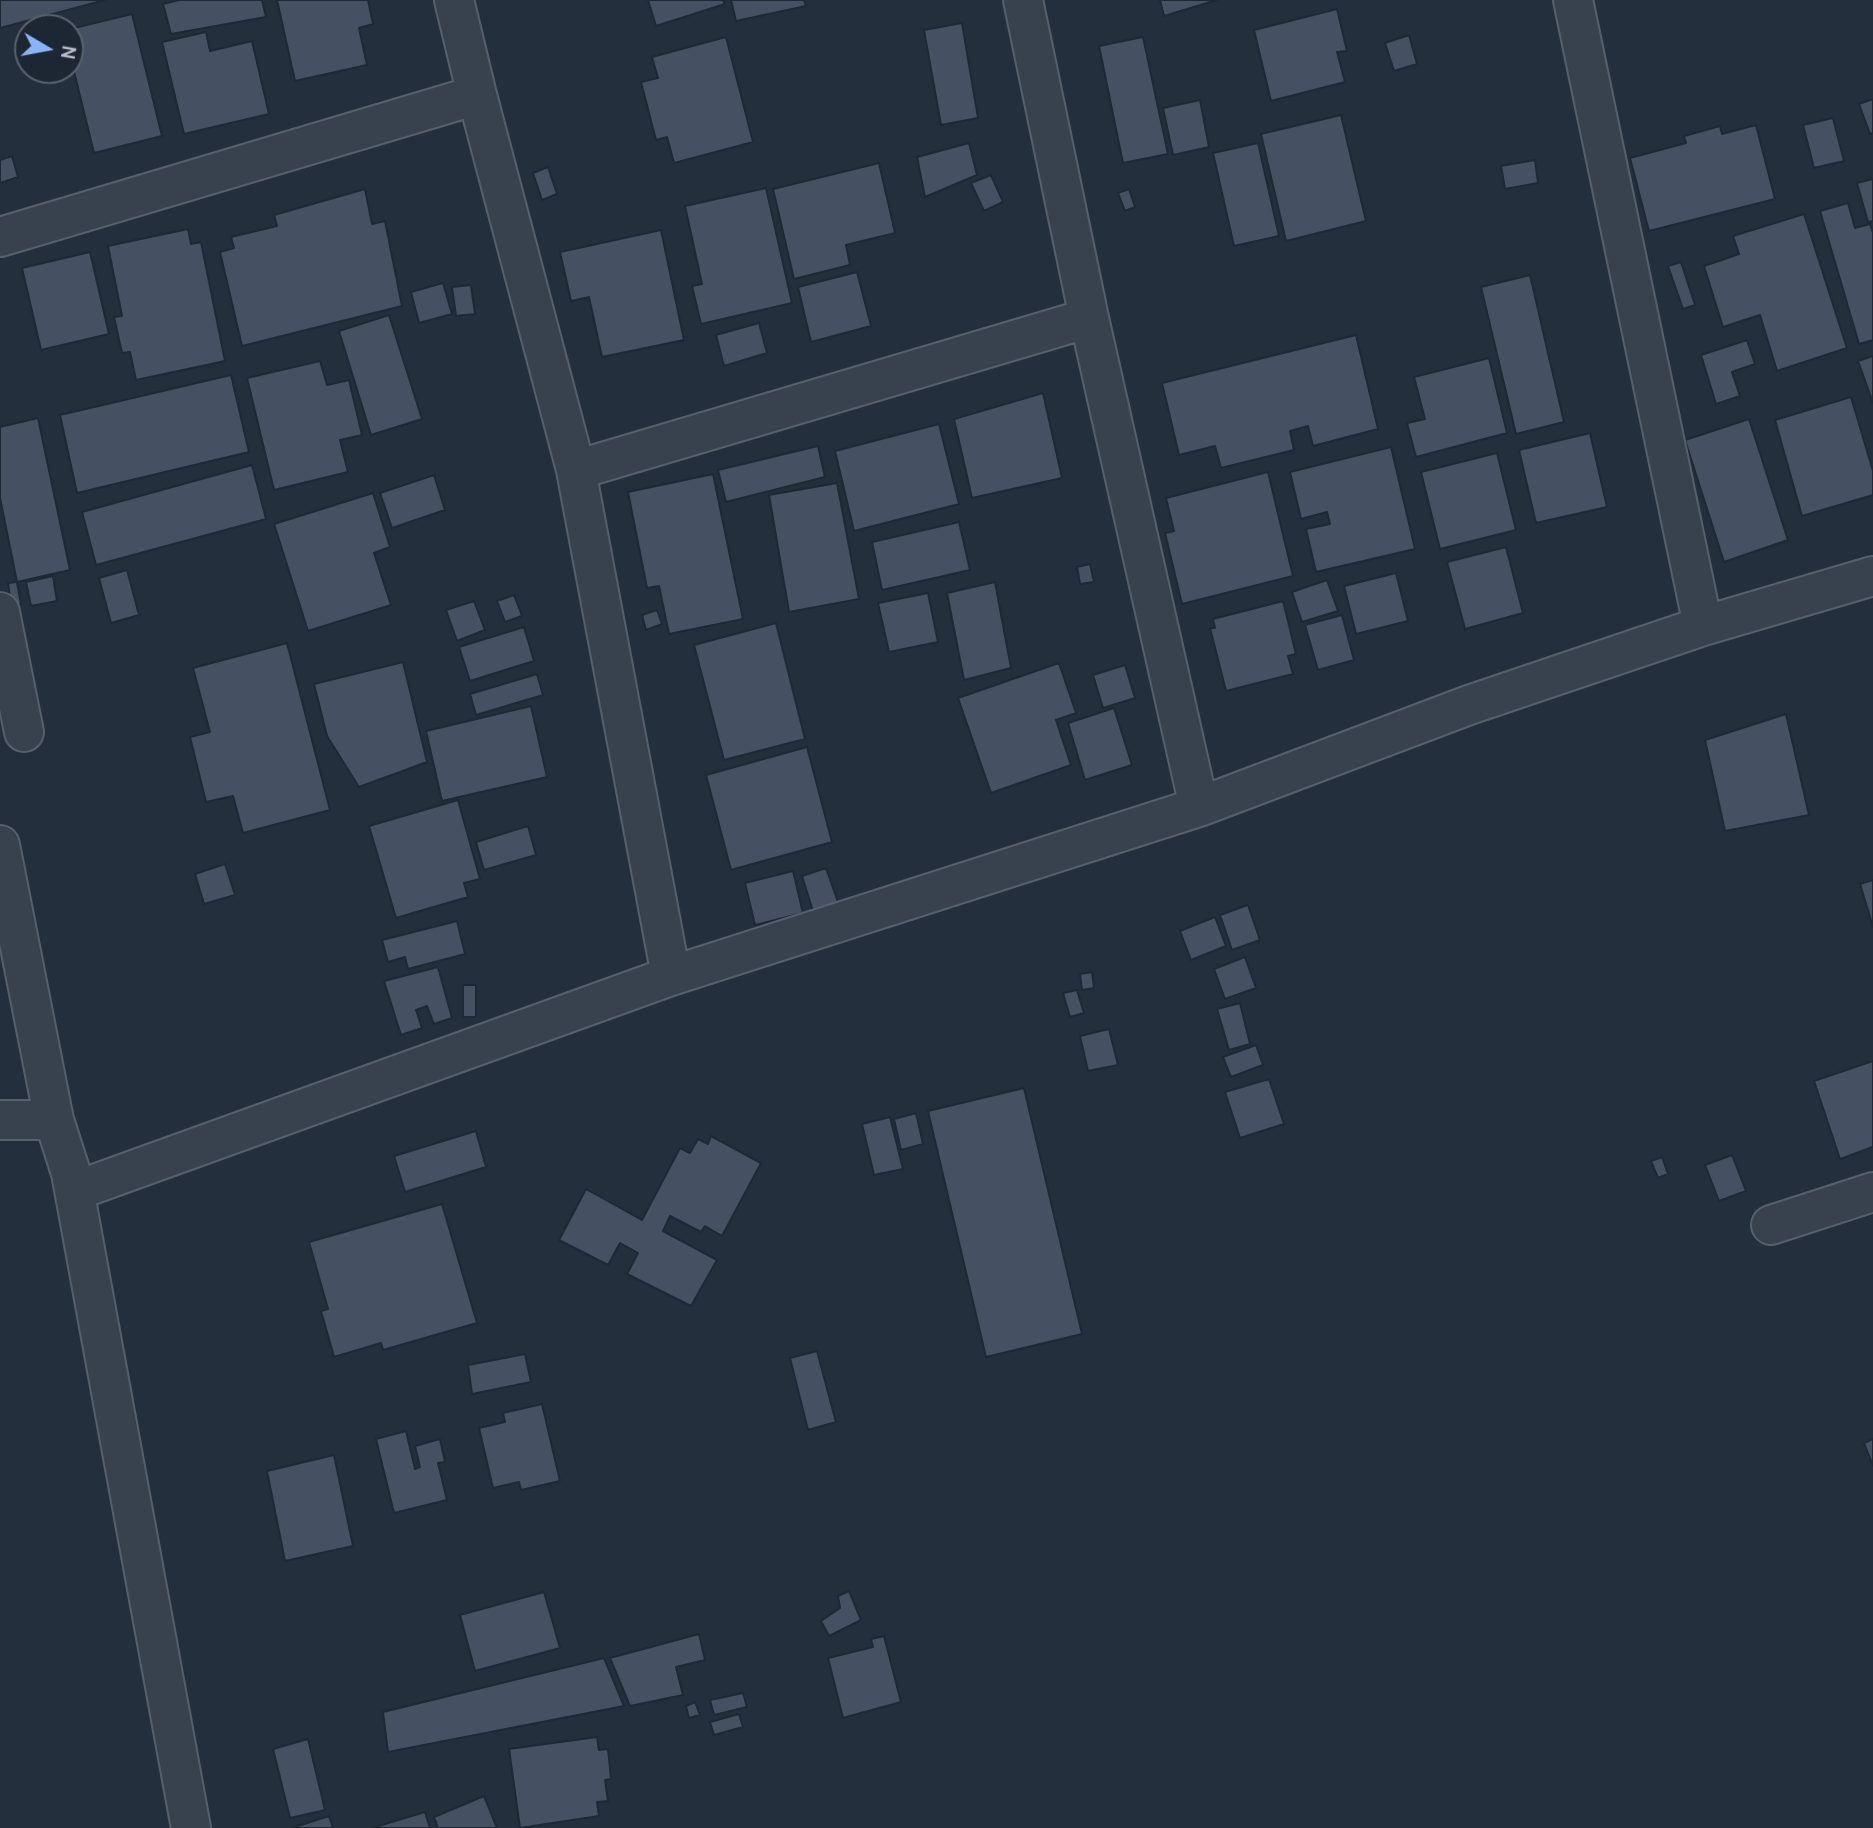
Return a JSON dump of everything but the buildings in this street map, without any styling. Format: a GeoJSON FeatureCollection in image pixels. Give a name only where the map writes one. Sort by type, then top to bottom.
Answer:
{"type":"FeatureCollection","features":[{"type":"Feature","properties":{"kind":"street"},"geometry":{"type":"LineString","coordinates":[[454,0],[576,470],[671,976]]}},
{"type":"Feature","properties":{"kind":"street"},"geometry":{"type":"LineString","coordinates":[[1023,0],[1089,318],[1199,807]]}},
{"type":"Feature","properties":{"kind":"street"},"geometry":{"type":"LineString","coordinates":[[1573,0],[1703,626]]}},
{"type":"Feature","properties":{"kind":"street"},"geometry":{"type":"LineString","coordinates":[[0,237],[477,94]]}},
{"type":"Feature","properties":{"kind":"street"},"geometry":{"type":"LineString","coordinates":[[576,470],[1089,318]]}},
{"type":"Feature","properties":{"kind":"street"},"geometry":{"type":"LineString","coordinates":[[75,1191],[671,976],[1199,807],[1469,705],[1703,626],[1873,576]]}},
{"type":"Feature","properties":{"kind":"street"},"geometry":{"type":"LineString","coordinates":[[0,612],[24,733]]}},
{"type":"Feature","properties":{"kind":"street"},"geometry":{"type":"LineString","coordinates":[[0,845],[54,1120],[75,1191],[191,1828]]}},
{"type":"Feature","properties":{"kind":"street"},"geometry":{"type":"LineString","coordinates":[[0,1120],[54,1120]]}},
{"type":"Feature","properties":{"kind":"street"},"geometry":{"type":"LineString","coordinates":[[1771,1225],[1873,1192]]}}]}
